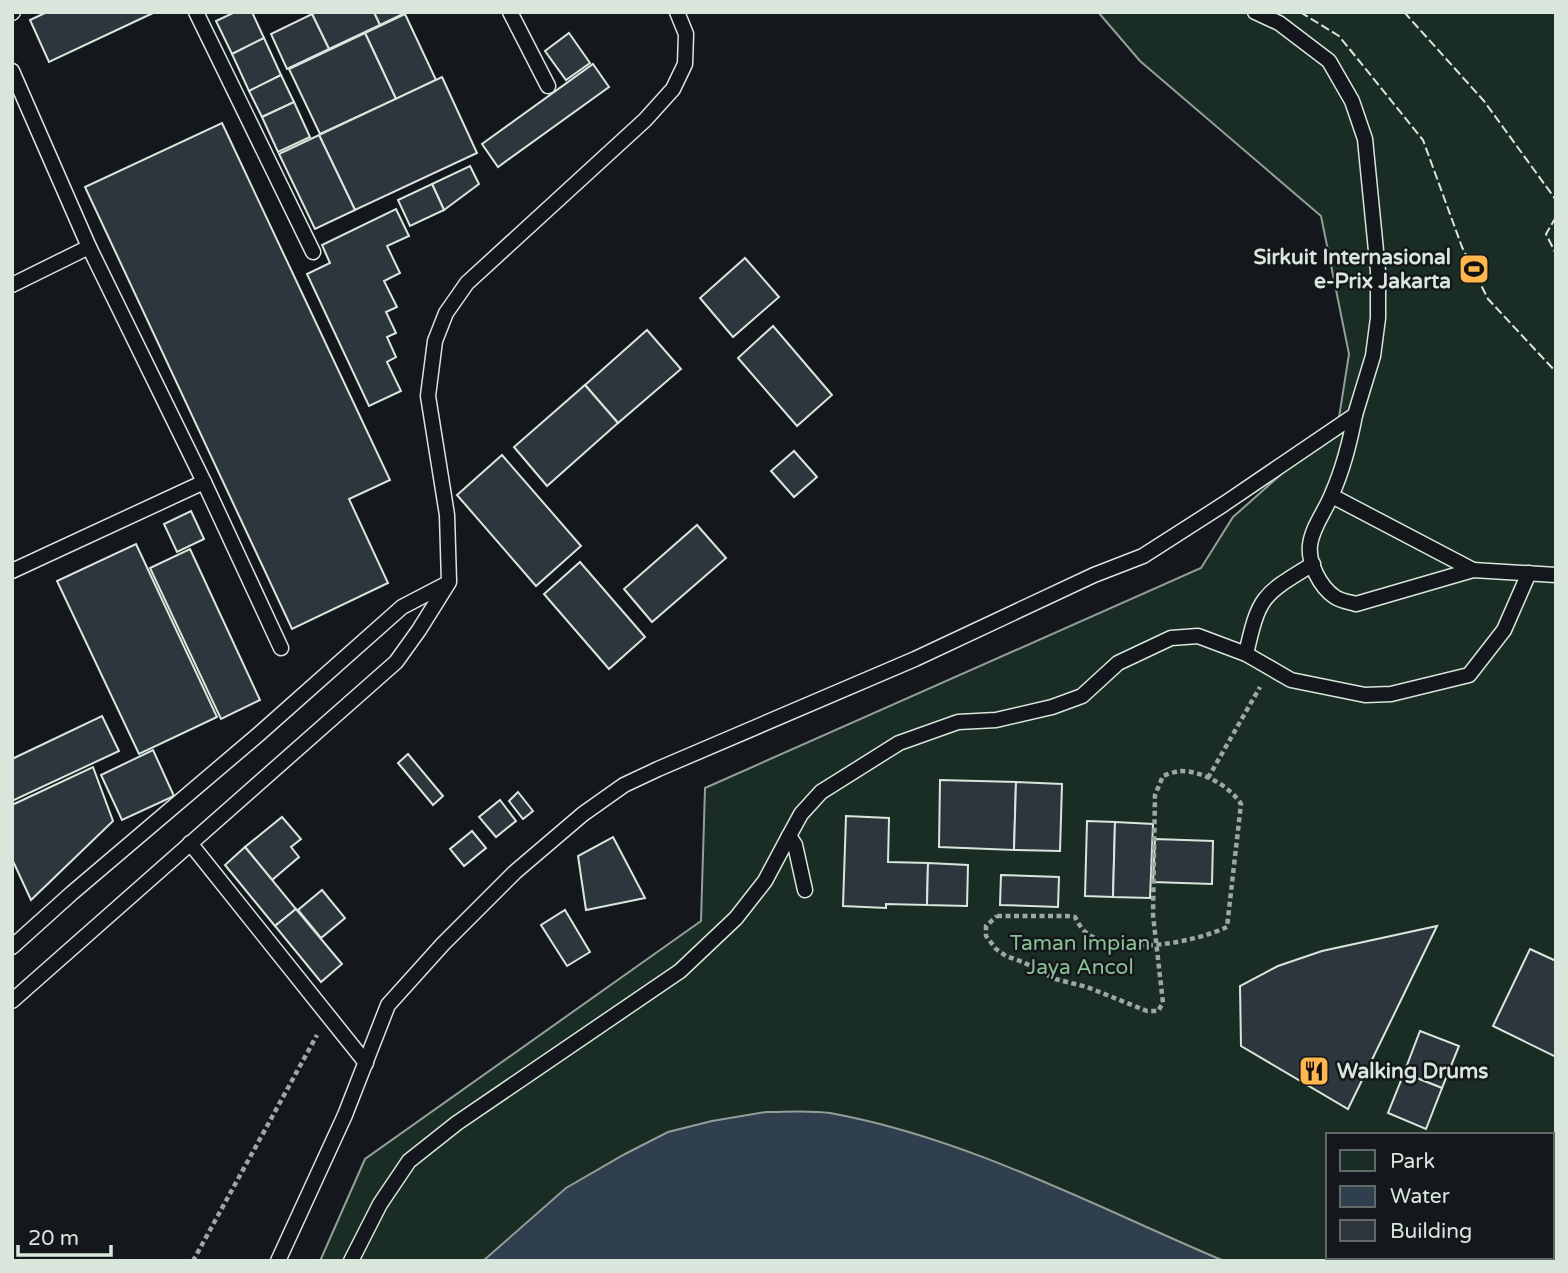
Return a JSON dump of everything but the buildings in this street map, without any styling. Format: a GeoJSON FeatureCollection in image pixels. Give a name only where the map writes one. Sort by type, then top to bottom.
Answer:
{"type":"FeatureCollection","features":[{"type":"Feature","properties":{"kind":"lane"},"geometry":{"type":"LineString","coordinates":[[510,12],[548,86]]}},
{"type":"Feature","properties":{"kind":"lane"},"geometry":{"type":"LineString","coordinates":[[12,1002],[396,662],[419,630],[449,582],[447,515],[428,396],[435,341],[446,313],[467,283],[645,120],[673,89],[684,64],[686,34],[677,12]]}},
{"type":"Feature","properties":{"kind":"lane"},"geometry":{"type":"LineString","coordinates":[[1255,12],[1279,23],[1329,61],[1352,101],[1365,139],[1378,271],[1378,318],[1373,356],[1355,415],[1349,446],[1332,496],[1310,544],[1313,564],[1323,586],[1337,598],[1356,604],[1473,570],[1556,575]]}},
{"type":"Feature","properties":{"kind":"lane"},"geometry":{"type":"LineString","coordinates":[[203,14],[313,252]]}},
{"type":"Feature","properties":{"kind":"lane"},"geometry":{"type":"LineString","coordinates":[[12,71],[89,247],[204,482],[281,648]]}},
{"type":"Feature","properties":{"kind":"lane"},"geometry":{"type":"LineString","coordinates":[[12,285],[89,247]]}},
{"type":"Feature","properties":{"kind":"lane"},"geometry":{"type":"LineString","coordinates":[[278,1261],[345,1115],[388,1005],[443,944],[515,872],[583,814],[624,786],[915,659],[1094,575],[1143,556],[1355,415]]}},
{"type":"Feature","properties":{"kind":"lane"},"geometry":{"type":"LineString","coordinates":[[12,571],[204,482]]}},
{"type":"Feature","properties":{"kind":"lane"},"geometry":{"type":"LineString","coordinates":[[1332,496],[1473,570]]}},
{"type":"Feature","properties":{"kind":"lane"},"geometry":{"type":"LineString","coordinates":[[1246,654],[1255,616],[1263,601],[1274,588],[1313,564]]}},
{"type":"Feature","properties":{"kind":"lane"},"geometry":{"type":"LineString","coordinates":[[351,1261],[380,1204],[410,1161],[457,1123],[680,971],[736,918],[765,881],[801,814],[821,792],[899,743],[958,722],[996,720],[1052,707],[1082,696],[1118,663],[1171,638],[1198,636],[1246,654],[1291,680],[1365,695],[1391,694],[1469,675],[1504,630],[1529,573]]}},
{"type":"Feature","properties":{"kind":"lane"},"geometry":{"type":"LineString","coordinates":[[12,947],[402,607],[449,582]]}},
{"type":"Feature","properties":{"kind":"lane"},"geometry":{"type":"LineString","coordinates":[[789,836],[794,845],[805,890]]}},
{"type":"Feature","properties":{"kind":"lane"},"geometry":{"type":"LineString","coordinates":[[190,843],[366,1063]]}},
{"type":"Feature","properties":{"kind":"path"},"geometry":{"type":"LineString","coordinates":[[1208,778],[1271,669]]}},
{"type":"Feature","properties":{"kind":"path"},"geometry":{"type":"LineString","coordinates":[[1156,945],[1111,943],[1091,937],[1080,928],[1075,917],[1067,916],[997,916],[986,926],[986,936],[996,949],[1006,956],[1055,979],[1087,987],[1147,1012],[1158,1011],[1163,1003],[1156,945],[1153,915],[1155,795],[1163,776],[1180,771],[1208,778],[1234,794],[1241,804],[1227,928],[1156,945]]}},
{"type":"Feature","properties":{"kind":"path"},"geometry":{"type":"LineString","coordinates":[[194,1261],[328,1016]]}},
{"type":"Feature","properties":{"kind":"green space","name":"Taman Impian Jaya Ancol"},"geometry":{"type":"Polygon","coordinates":[[[1098,12],[1556,12],[1556,1261],[320,1261],[365,1159],[701,921],[705,788],[1201,568],[1233,517],[1338,424],[1349,354],[1321,216],[1140,61],[1098,12]]]}},
{"type":"Feature","properties":{"kind":"water"},"geometry":{"type":"Polygon","coordinates":[[[766,1112],[830,1113],[932,1139],[1031,1176],[1224,1261],[483,1261],[566,1188],[625,1154],[668,1132],[766,1112]]]}},
{"type":"Feature","properties":{"kind":"fence"},"geometry":{"type":"LineString","coordinates":[[1300,12],[1339,36],[1423,140],[1462,247],[1488,299],[1556,372]]}},
{"type":"Feature","properties":{"kind":"fence"},"geometry":{"type":"LineString","coordinates":[[1404,12],[1484,101],[1556,200]]}},
{"type":"Feature","properties":{"kind":"fence"},"geometry":{"type":"LineString","coordinates":[[1556,217],[1546,234],[1556,254]]}},
{"type":"Feature","properties":{"kind":"place","name":"Sirkuit Internasional e-Prix Jakarta"},"geometry":{"type":"Point","coordinates":[1474,269]}},
{"type":"Feature","properties":{"kind":"place","name":"Walking Drums"},"geometry":{"type":"Point","coordinates":[1314,1071]}}]}
